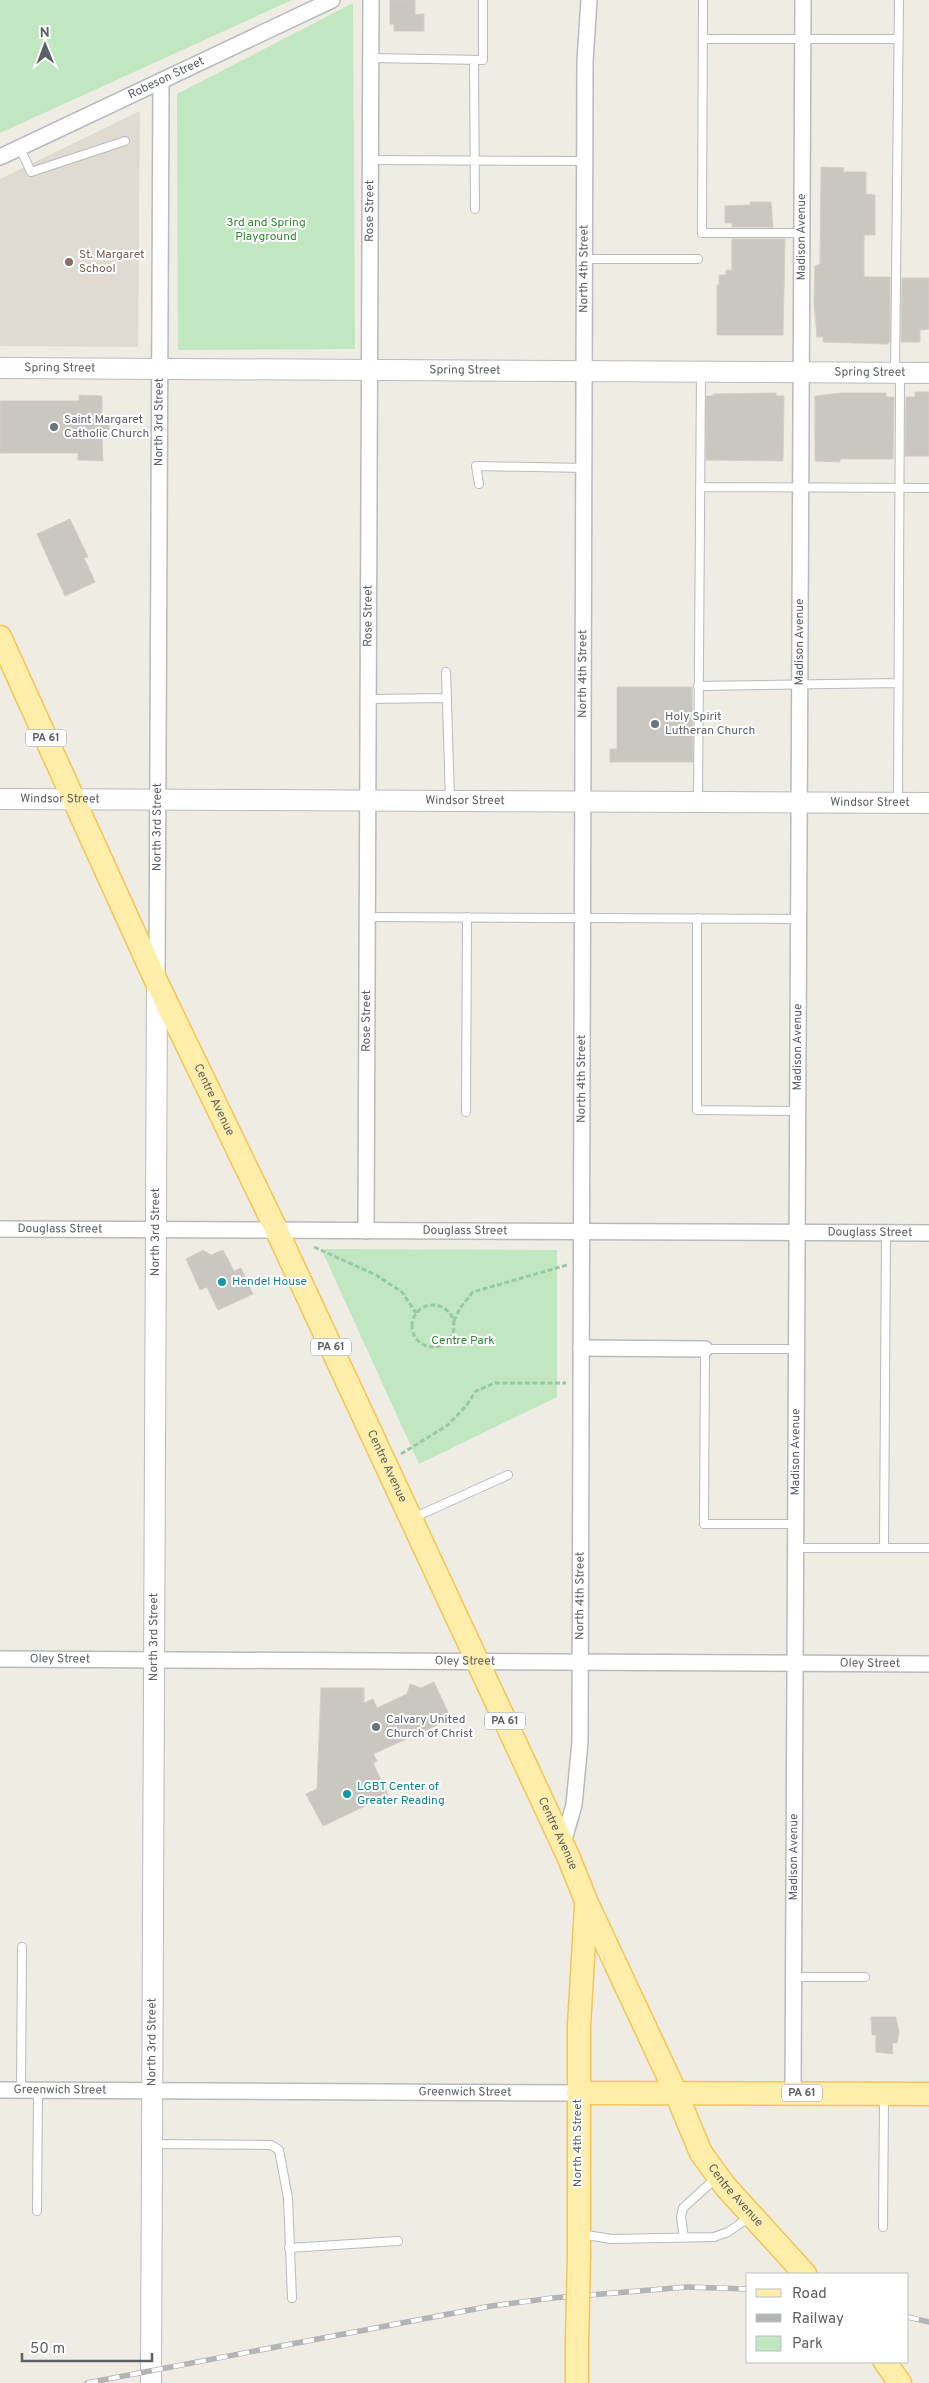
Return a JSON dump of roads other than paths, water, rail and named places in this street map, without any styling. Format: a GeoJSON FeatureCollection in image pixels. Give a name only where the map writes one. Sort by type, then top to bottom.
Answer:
{"type":"FeatureCollection","features":[{"type":"Feature","properties":{"kind":"main road","name":"Spring Street"},"geometry":{"type":"LineString","coordinates":[[0,368],[929,373]]}},
{"type":"Feature","properties":{"kind":"main road","name":"Centre Avenue"},"geometry":{"type":"LineString","coordinates":[[0,638],[157,982],[277,1230],[563,1843],[587,1903],[676,2093],[701,2153],[718,2177],[804,2273]]}},
{"type":"Feature","properties":{"kind":"main road","name":"Windsor Street"},"geometry":{"type":"LineString","coordinates":[[0,799],[929,804]]}},
{"type":"Feature","properties":{"kind":"main road","name":"North 3rd Street"},"geometry":{"type":"LineString","coordinates":[[151,2383],[154,2091],[157,982]]}},
{"type":"Feature","properties":{"kind":"main road","name":"North 4th Street"},"geometry":{"type":"LineString","coordinates":[[577,2383],[579,2026],[587,1903]]}},
{"type":"Feature","properties":{"kind":"main road","name":"Greenwich Street"},"geometry":{"type":"LineString","coordinates":[[578,2093],[929,2094]]}},
{"type":"Feature","properties":{"kind":"main road"},"geometry":{"type":"LineString","coordinates":[[886,2363],[900,2383]]}},
{"type":"Feature","properties":{"kind":"street","name":"Robeson Street"},"geometry":{"type":"LineString","coordinates":[[0,157],[332,0]]}},
{"type":"Feature","properties":{"kind":"street","name":"Rose Street"},"geometry":{"type":"LineString","coordinates":[[366,1231],[371,0]]}},
{"type":"Feature","properties":{"kind":"street","name":"North 4th Street"},"geometry":{"type":"LineString","coordinates":[[563,1843],[574,1805],[580,1742],[585,61],[589,0]]}},
{"type":"Feature","properties":{"kind":"street","name":"Madison Avenue"},"geometry":{"type":"LineString","coordinates":[[793,2093],[796,1233],[798,919],[801,803],[799,685],[804,0]]}},
{"type":"Feature","properties":{"kind":"street","name":"North 3rd Street"},"geometry":{"type":"LineString","coordinates":[[157,982],[161,81]]}},
{"type":"Feature","properties":{"kind":"street","name":"Douglass Street"},"geometry":{"type":"LineString","coordinates":[[0,1229],[929,1232]]}},
{"type":"Feature","properties":{"kind":"street"},"geometry":{"type":"LineString","coordinates":[[581,1348],[705,1349]]}},
{"type":"Feature","properties":{"kind":"street","name":"Oley Street"},"geometry":{"type":"LineString","coordinates":[[0,1659],[929,1664]]}},
{"type":"Feature","properties":{"kind":"street","name":"Greenwich Street"},"geometry":{"type":"LineString","coordinates":[[0,2090],[578,2093]]}},
{"type":"Feature","properties":{"kind":"lane"},"geometry":{"type":"LineString","coordinates":[[371,58],[483,60],[482,0]]}},
{"type":"Feature","properties":{"kind":"lane"},"geometry":{"type":"LineString","coordinates":[[703,0],[702,233],[802,233]]}},
{"type":"Feature","properties":{"kind":"lane"},"geometry":{"type":"LineString","coordinates":[[898,803],[899,488],[897,373],[899,0]]}},
{"type":"Feature","properties":{"kind":"lane"},"geometry":{"type":"LineString","coordinates":[[703,39],[898,39]]}},
{"type":"Feature","properties":{"kind":"lane"},"geometry":{"type":"LineString","coordinates":[[474,60],[475,209]]}},
{"type":"Feature","properties":{"kind":"lane"},"geometry":{"type":"LineString","coordinates":[[20,148],[31,172],[125,141]]}},
{"type":"Feature","properties":{"kind":"lane"},"geometry":{"type":"LineString","coordinates":[[370,160],[585,161]]}},
{"type":"Feature","properties":{"kind":"lane"},"geometry":{"type":"LineString","coordinates":[[585,259],[698,260]]}},
{"type":"Feature","properties":{"kind":"lane"},"geometry":{"type":"LineString","coordinates":[[698,802],[701,372]]}},
{"type":"Feature","properties":{"kind":"lane"},"geometry":{"type":"LineString","coordinates":[[479,484],[476,466],[584,468]]}},
{"type":"Feature","properties":{"kind":"lane"},"geometry":{"type":"LineString","coordinates":[[700,487],[929,488]]}},
{"type":"Feature","properties":{"kind":"lane"},"geometry":{"type":"LineString","coordinates":[[446,672],[450,801]]}},
{"type":"Feature","properties":{"kind":"lane"},"geometry":{"type":"LineString","coordinates":[[698,686],[898,683]]}},
{"type":"Feature","properties":{"kind":"lane"},"geometry":{"type":"LineString","coordinates":[[368,698],[447,698]]}},
{"type":"Feature","properties":{"kind":"lane"},"geometry":{"type":"LineString","coordinates":[[367,917],[798,919]]}},
{"type":"Feature","properties":{"kind":"lane"},"geometry":{"type":"LineString","coordinates":[[466,1112],[467,917]]}},
{"type":"Feature","properties":{"kind":"lane"},"geometry":{"type":"LineString","coordinates":[[697,918],[697,1110],[797,1111]]}},
{"type":"Feature","properties":{"kind":"lane"},"geometry":{"type":"LineString","coordinates":[[884,1548],[886,1232]]}},
{"type":"Feature","properties":{"kind":"lane"},"geometry":{"type":"LineString","coordinates":[[795,1524],[704,1524],[705,1349],[796,1349]]}},
{"type":"Feature","properties":{"kind":"lane"},"geometry":{"type":"LineString","coordinates":[[411,1519],[508,1476]]}},
{"type":"Feature","properties":{"kind":"lane"},"geometry":{"type":"LineString","coordinates":[[795,1548],[929,1548]]}},
{"type":"Feature","properties":{"kind":"lane"},"geometry":{"type":"LineString","coordinates":[[21,2090],[22,1947]]}},
{"type":"Feature","properties":{"kind":"lane"},"geometry":{"type":"LineString","coordinates":[[794,1977],[865,1977]]}},
{"type":"Feature","properties":{"kind":"lane"},"geometry":{"type":"LineString","coordinates":[[37,2211],[38,2090]]}},
{"type":"Feature","properties":{"kind":"lane"},"geometry":{"type":"LineString","coordinates":[[883,2227],[884,2094]]}},
{"type":"Feature","properties":{"kind":"lane"},"geometry":{"type":"LineString","coordinates":[[153,2144],[271,2145],[279,2150],[288,2198],[292,2298]]}},
{"type":"Feature","properties":{"kind":"lane"},"geometry":{"type":"LineString","coordinates":[[684,2238],[681,2216],[683,2208],[718,2177]]}},
{"type":"Feature","properties":{"kind":"lane"},"geometry":{"type":"LineString","coordinates":[[579,2244],[611,2239],[714,2237],[728,2232],[752,2216]]}},
{"type":"Feature","properties":{"kind":"lane"},"geometry":{"type":"LineString","coordinates":[[289,2248],[398,2241]]}},
{"type":"Feature","properties":{"kind":"railway"},"geometry":{"type":"LineString","coordinates":[[87,2383],[491,2306],[553,2298],[687,2287],[746,2289]]}},
{"type":"Feature","properties":{"kind":"railway"},"geometry":{"type":"LineString","coordinates":[[909,2317],[929,2322]]}},
{"type":"Feature","properties":{"kind":"place","name":"St. Margaret School"},"geometry":{"type":"Point","coordinates":[69,262]}},
{"type":"Feature","properties":{"kind":"place","name":"Saint Margaret Catholic Church"},"geometry":{"type":"Point","coordinates":[54,427]}},
{"type":"Feature","properties":{"kind":"place","name":"Holy Spirit Lutheran Church"},"geometry":{"type":"Point","coordinates":[655,724]}},
{"type":"Feature","properties":{"kind":"place","name":"Hendel House"},"geometry":{"type":"Point","coordinates":[222,1282]}},
{"type":"Feature","properties":{"kind":"place","name":"Calvary United Church of Christ"},"geometry":{"type":"Point","coordinates":[376,1727]}},
{"type":"Feature","properties":{"kind":"place","name":"LGBT Center of Greater Reading"},"geometry":{"type":"Point","coordinates":[347,1794]}},
{"type":"Feature","properties":{"kind":"park label","name":"3rd and Spring Playground"},"geometry":{"type":"Point","coordinates":[266,230]}},
{"type":"Feature","properties":{"kind":"park label","name":"Centre Park"},"geometry":{"type":"Point","coordinates":[463,1341]}}]}
